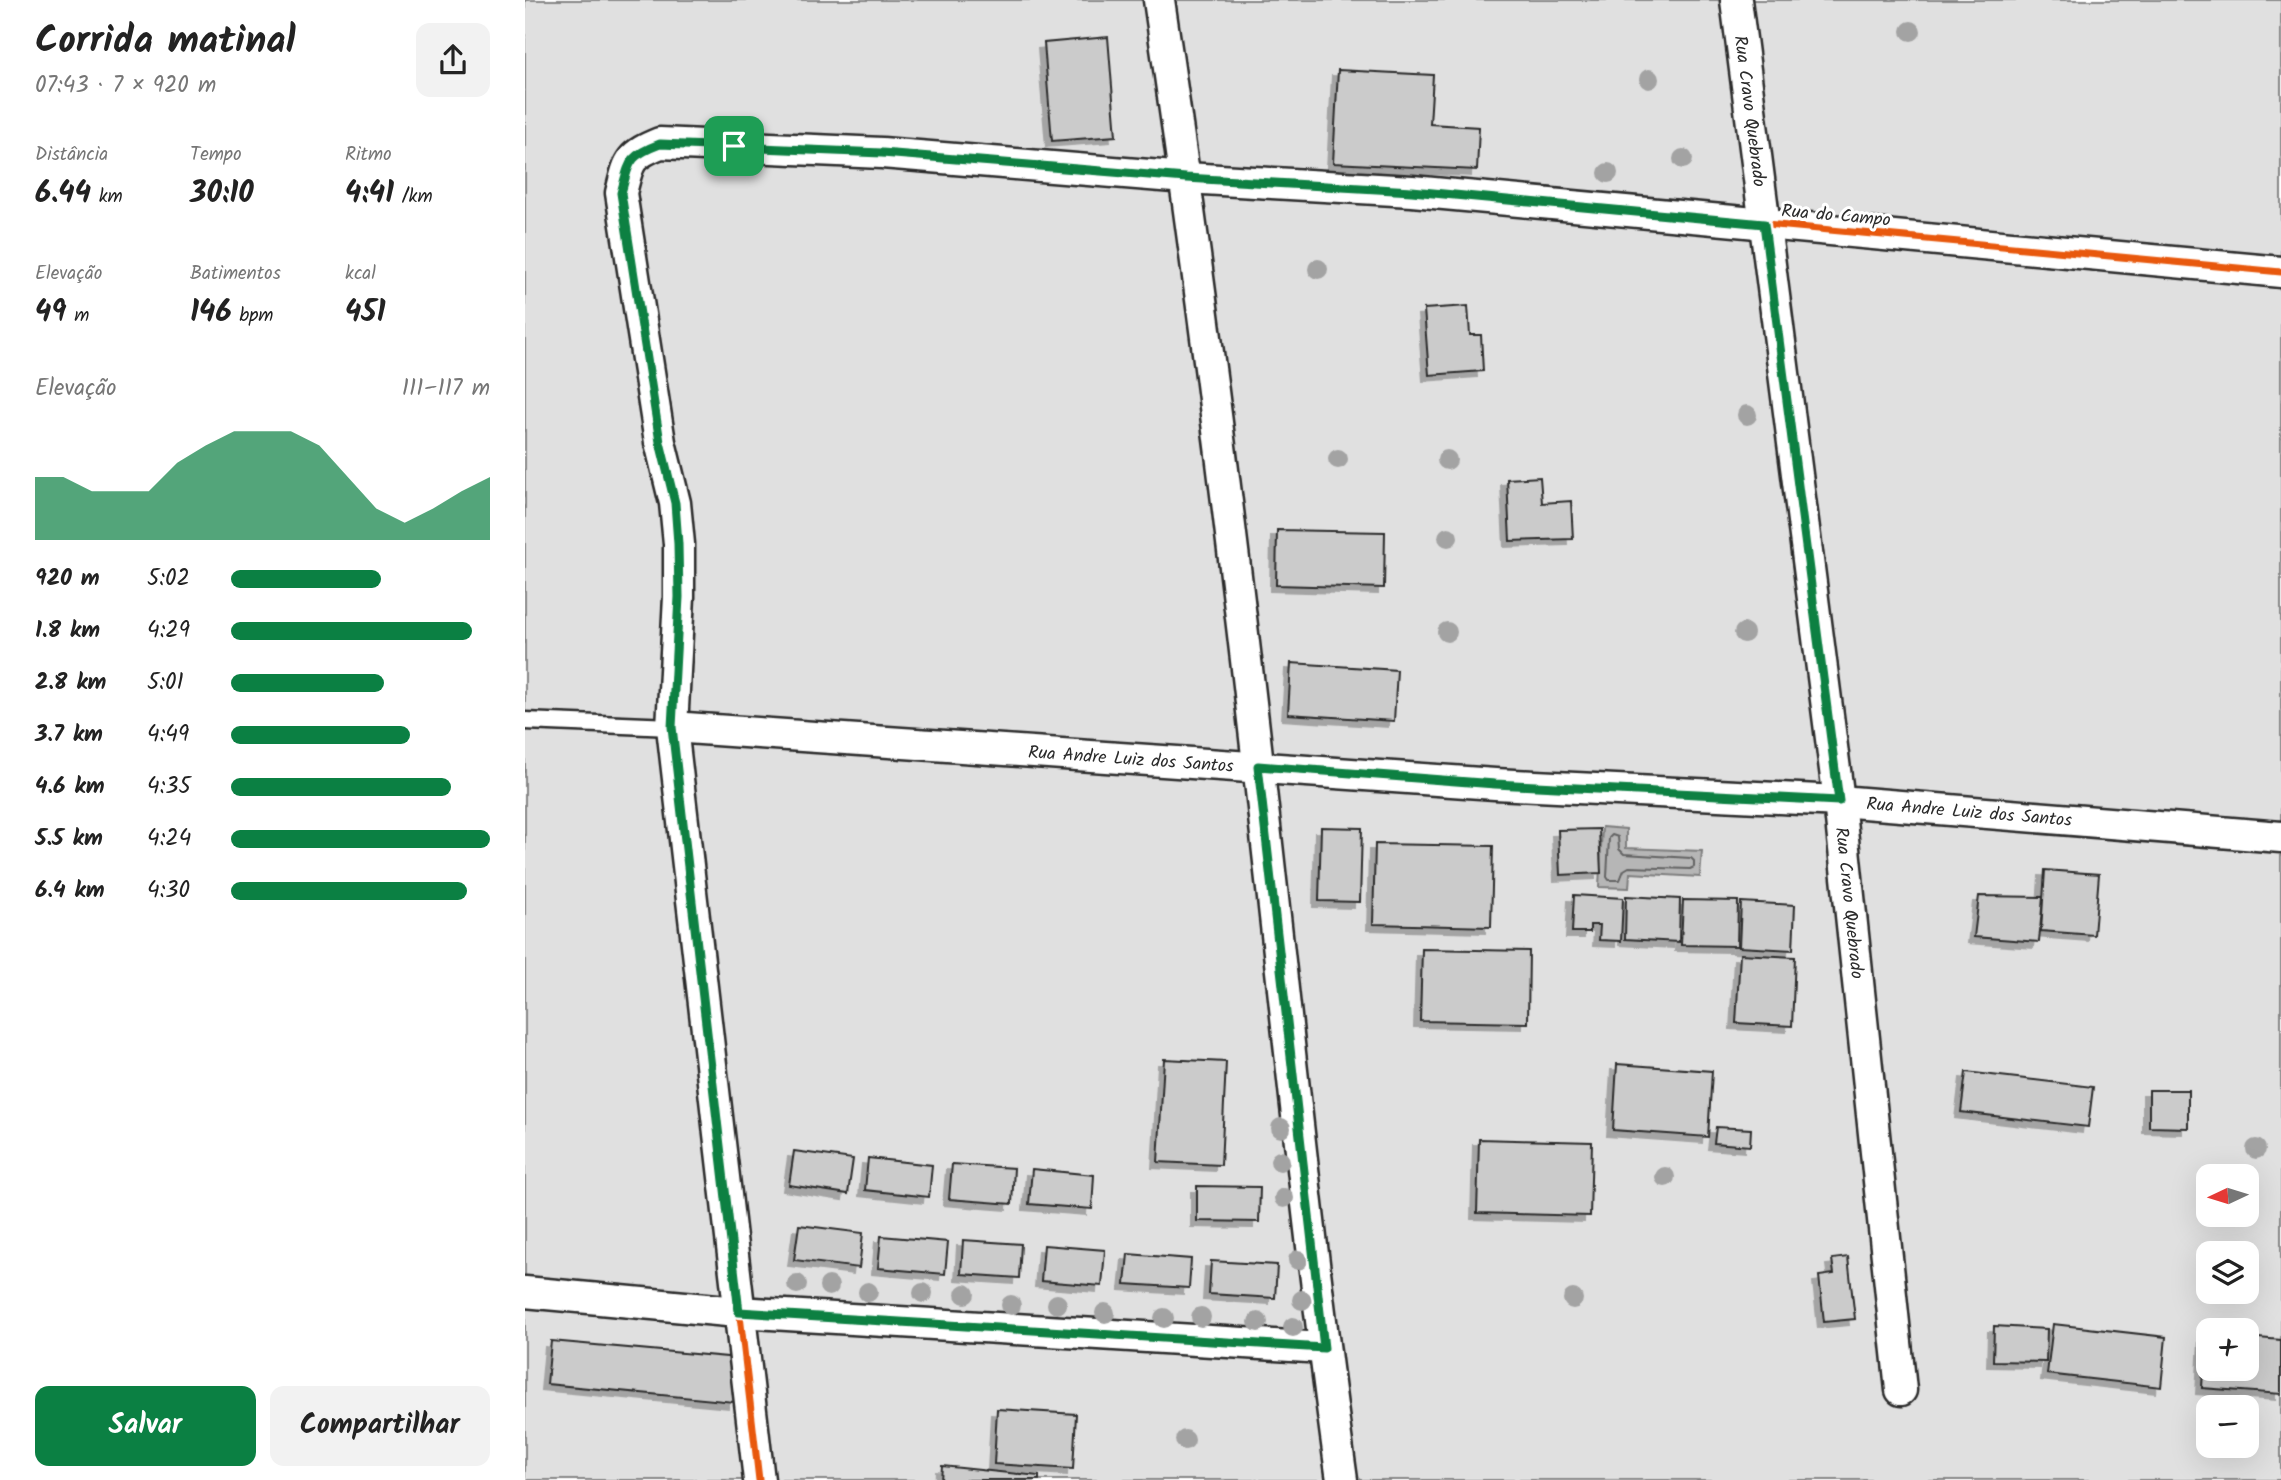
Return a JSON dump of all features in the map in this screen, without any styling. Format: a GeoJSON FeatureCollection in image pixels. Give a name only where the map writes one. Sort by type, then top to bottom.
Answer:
{"type":"FeatureCollection","features":[{"type":"Feature","properties":{"kind":"street"},"geometry":{"type":"LineString","coordinates":[[1159,0],[1186,178],[1258,766],[1324,1348],[1342,1480]]}},
{"type":"Feature","properties":{"kind":"street","name":"Rua Cravo Quebrado"},"geometry":{"type":"LineString","coordinates":[[1736,0],[1839,801],[1901,1390]]}},
{"type":"Feature","properties":{"kind":"street","name":"Rua do Campo"},"geometry":{"type":"LineString","coordinates":[[672,727],[679,597],[675,503],[660,442],[621,193],[628,166],[638,152],[660,144],[882,153],[1186,178],[1412,191],[2281,272]]}},
{"type":"Feature","properties":{"kind":"street"},"geometry":{"type":"LineString","coordinates":[[672,727],[759,1480]]}},
{"type":"Feature","properties":{"kind":"street","name":"Rua Andre Luiz dos Santos"},"geometry":{"type":"LineString","coordinates":[[672,727],[1495,784],[1839,801],[2281,837]]}},
{"type":"Feature","properties":{"kind":"street"},"geometry":{"type":"LineString","coordinates":[[525,1292],[739,1312],[1324,1348]]}},
{"type":"Feature","properties":{"kind":"lane","name":"Rua Andre Luiz dos Santos"},"geometry":{"type":"LineString","coordinates":[[525,721],[672,727]]}},
{"type":"Feature","properties":{"kind":"shaded area"},"geometry":{"type":"Polygon","coordinates":[[[525,0],[2281,0],[2281,1480],[525,1480],[525,0]]]}},
{"type":"Feature","properties":{"kind":"water"},"geometry":{"type":"Polygon","coordinates":[[[1602,827],[1626,829],[1626,848],[1702,851],[1700,877],[1630,873],[1629,888],[1599,887],[1602,827]]]}},
{"type":"Feature","properties":{"kind":"building"},"geometry":{"type":"Polygon","coordinates":[[[1108,37],[1116,136],[1052,141],[1044,43],[1108,37]]]}},
{"type":"Feature","properties":{"kind":"building"},"geometry":{"type":"Polygon","coordinates":[[[1338,70],[1433,75],[1430,124],[1479,127],[1477,170],[1333,163],[1338,70]]]}},
{"type":"Feature","properties":{"kind":"building"},"geometry":{"type":"Polygon","coordinates":[[[1468,306],[1470,335],[1481,335],[1483,371],[1429,375],[1424,309],[1468,306]]]}},
{"type":"Feature","properties":{"kind":"building"},"geometry":{"type":"Polygon","coordinates":[[[1540,477],[1542,503],[1571,501],[1573,539],[1510,541],[1507,479],[1540,477]]]}},
{"type":"Feature","properties":{"kind":"building"},"geometry":{"type":"Polygon","coordinates":[[[1277,530],[1385,532],[1384,588],[1276,585],[1277,530]]]}},
{"type":"Feature","properties":{"kind":"building"},"geometry":{"type":"Polygon","coordinates":[[[1291,663],[1397,670],[1394,721],[1288,714],[1291,663]]]}},
{"type":"Feature","properties":{"kind":"building"},"geometry":{"type":"Polygon","coordinates":[[[1321,827],[1362,828],[1360,902],[1319,901],[1321,827]]]}},
{"type":"Feature","properties":{"kind":"building"},"geometry":{"type":"Polygon","coordinates":[[[1599,829],[1601,873],[1560,875],[1558,830],[1599,829]]]}},
{"type":"Feature","properties":{"kind":"building"},"geometry":{"type":"Polygon","coordinates":[[[1375,844],[1493,846],[1491,927],[1373,924],[1375,844]]]}},
{"type":"Feature","properties":{"kind":"building"},"geometry":{"type":"Polygon","coordinates":[[[2045,870],[2099,874],[2094,935],[2041,931],[2045,870]]]}},
{"type":"Feature","properties":{"kind":"building"},"geometry":{"type":"Polygon","coordinates":[[[1574,895],[1623,898],[1621,941],[1599,940],[1600,925],[1590,925],[1590,932],[1572,932],[1574,895]]]}},
{"type":"Feature","properties":{"kind":"building"},"geometry":{"type":"Polygon","coordinates":[[[1626,896],[1680,899],[1679,942],[1625,939],[1626,896]]]}},
{"type":"Feature","properties":{"kind":"building"},"geometry":{"type":"Polygon","coordinates":[[[1979,896],[2043,897],[2039,942],[1974,937],[1979,896]]]}},
{"type":"Feature","properties":{"kind":"building"},"geometry":{"type":"Polygon","coordinates":[[[1683,900],[1738,901],[1737,946],[1681,945],[1683,900]]]}},
{"type":"Feature","properties":{"kind":"building"},"geometry":{"type":"Polygon","coordinates":[[[1741,902],[1795,905],[1793,950],[1739,947],[1741,902]]]}},
{"type":"Feature","properties":{"kind":"building"},"geometry":{"type":"Polygon","coordinates":[[[1422,949],[1529,951],[1528,1023],[1420,1021],[1422,949]]]}},
{"type":"Feature","properties":{"kind":"building"},"geometry":{"type":"Polygon","coordinates":[[[1740,954],[1795,957],[1792,1026],[1736,1023],[1740,954]]]}},
{"type":"Feature","properties":{"kind":"building"},"geometry":{"type":"Polygon","coordinates":[[[1164,1059],[1226,1062],[1221,1165],[1158,1162],[1164,1059]]]}},
{"type":"Feature","properties":{"kind":"building"},"geometry":{"type":"Polygon","coordinates":[[[1617,1064],[1712,1071],[1708,1137],[1613,1130],[1617,1064]]]}},
{"type":"Feature","properties":{"kind":"building"},"geometry":{"type":"Polygon","coordinates":[[[1966,1072],[2093,1087],[2088,1127],[1961,1112],[1966,1072]]]}},
{"type":"Feature","properties":{"kind":"building"},"geometry":{"type":"Polygon","coordinates":[[[2149,1090],[2188,1090],[2188,1128],[2149,1127],[2149,1090]]]}},
{"type":"Feature","properties":{"kind":"building"},"geometry":{"type":"Polygon","coordinates":[[[1716,1127],[1751,1129],[1750,1146],[1714,1143],[1716,1127]]]}},
{"type":"Feature","properties":{"kind":"building"},"geometry":{"type":"Polygon","coordinates":[[[1479,1139],[1592,1142],[1590,1216],[1477,1213],[1479,1139]]]}},
{"type":"Feature","properties":{"kind":"building"},"geometry":{"type":"Polygon","coordinates":[[[794,1151],[853,1159],[848,1194],[789,1185],[794,1151]]]}},
{"type":"Feature","properties":{"kind":"building"},"geometry":{"type":"Polygon","coordinates":[[[868,1158],[932,1165],[929,1197],[865,1190],[868,1158]]]}},
{"type":"Feature","properties":{"kind":"building"},"geometry":{"type":"Polygon","coordinates":[[[952,1164],[1014,1168],[1012,1204],[949,1199],[952,1164]]]}},
{"type":"Feature","properties":{"kind":"building"},"geometry":{"type":"Polygon","coordinates":[[[1032,1169],[1094,1175],[1092,1209],[1029,1204],[1032,1169]]]}},
{"type":"Feature","properties":{"kind":"building"},"geometry":{"type":"Polygon","coordinates":[[[1197,1186],[1260,1187],[1259,1222],[1197,1221],[1197,1186]]]}},
{"type":"Feature","properties":{"kind":"building"},"geometry":{"type":"Polygon","coordinates":[[[799,1225],[863,1233],[859,1268],[794,1260],[799,1225]]]}},
{"type":"Feature","properties":{"kind":"building"},"geometry":{"type":"Polygon","coordinates":[[[881,1236],[948,1242],[945,1274],[878,1268],[881,1236]]]}},
{"type":"Feature","properties":{"kind":"building"},"geometry":{"type":"Polygon","coordinates":[[[963,1240],[1021,1244],[1019,1278],[961,1274],[963,1240]]]}},
{"type":"Feature","properties":{"kind":"building"},"geometry":{"type":"Polygon","coordinates":[[[1044,1245],[1105,1250],[1102,1286],[1041,1281],[1044,1245]]]}},
{"type":"Feature","properties":{"kind":"building"},"geometry":{"type":"Polygon","coordinates":[[[1128,1254],[1191,1259],[1189,1288],[1125,1284],[1128,1254]]]}},
{"type":"Feature","properties":{"kind":"building"},"geometry":{"type":"Polygon","coordinates":[[[1848,1257],[1855,1319],[1824,1322],[1819,1276],[1834,1274],[1832,1259],[1848,1257]]]}},
{"type":"Feature","properties":{"kind":"building"},"geometry":{"type":"Polygon","coordinates":[[[1211,1261],[1277,1265],[1275,1298],[1209,1294],[1211,1261]]]}},
{"type":"Feature","properties":{"kind":"building"},"geometry":{"type":"Polygon","coordinates":[[[2053,1324],[2166,1337],[2161,1387],[2047,1374],[2053,1324]]]}},
{"type":"Feature","properties":{"kind":"building"},"geometry":{"type":"Polygon","coordinates":[[[1994,1326],[2047,1329],[2046,1362],[1993,1361],[1994,1326]]]}},
{"type":"Feature","properties":{"kind":"building"},"geometry":{"type":"Polygon","coordinates":[[[2259,1338],[2281,1340],[2281,1394],[2202,1388],[2202,1381],[2259,1381],[2259,1338]]]}},
{"type":"Feature","properties":{"kind":"building"},"geometry":{"type":"Polygon","coordinates":[[[551,1341],[738,1358],[734,1402],[547,1384],[551,1341]]]}},
{"type":"Feature","properties":{"kind":"building"},"geometry":{"type":"Polygon","coordinates":[[[997,1409],[1076,1414],[1073,1469],[994,1464],[997,1409]]]}},
{"type":"Feature","properties":{"kind":"building"},"geometry":{"type":"Polygon","coordinates":[[[942,1466],[1039,1476],[1039,1480],[941,1480],[942,1466]]]}},
{"type":"Feature","properties":{"kind":"cycle path"},"geometry":{"type":"LineString","coordinates":[[759,1480],[672,727],[679,597],[679,544],[675,503],[660,442],[621,193],[628,167],[636,156],[660,143],[882,153],[1186,178],[1412,191],[2281,272]]}},
{"type":"Feature","properties":{"kind":"route"},"geometry":{"type":"LineString","coordinates":[[660,144],[734,146],[882,153],[1186,178],[1412,191],[1764,224],[1839,801],[1495,784],[1258,766],[1324,1348],[739,1312],[672,727],[679,597],[675,503],[660,442],[621,193],[628,166],[638,152],[660,144]]}}]}
